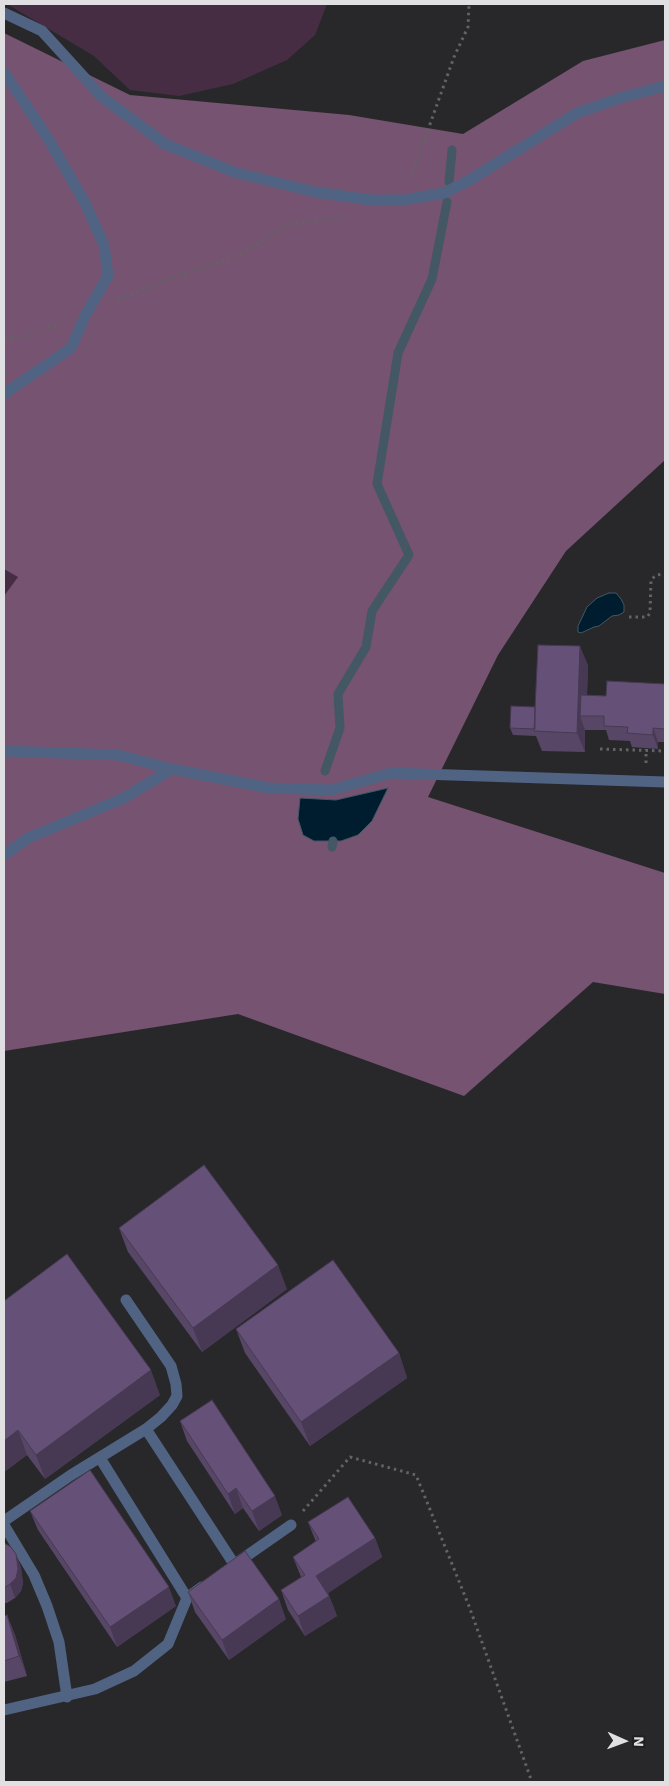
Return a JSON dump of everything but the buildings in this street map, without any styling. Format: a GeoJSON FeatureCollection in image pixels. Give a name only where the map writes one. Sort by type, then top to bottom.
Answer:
{"type":"FeatureCollection","features":[{"type":"Feature","properties":{"kind":"lane"},"geometry":{"type":"LineString","coordinates":[[4,12],[42,30],[102,97],[165,144],[234,172],[315,192],[371,200],[403,200],[444,193],[468,181],[577,113],[620,98],[665,86]]}},
{"type":"Feature","properties":{"kind":"lane"},"geometry":{"type":"LineString","coordinates":[[4,72],[49,140],[85,202],[104,245],[108,276],[86,314],[71,348],[4,394]]}},
{"type":"Feature","properties":{"kind":"lane"},"geometry":{"type":"LineString","coordinates":[[4,751],[118,755],[172,769],[269,788],[332,790],[391,774],[665,782]]}},
{"type":"Feature","properties":{"kind":"lane"},"geometry":{"type":"LineString","coordinates":[[4,855],[28,838],[124,798],[172,769]]}},
{"type":"Feature","properties":{"kind":"lane"},"geometry":{"type":"LineString","coordinates":[[66,1697],[59,1642],[48,1606],[34,1575],[16,1547],[4,1523],[146,1429],[161,1417],[177,1396],[171,1366],[126,1300]]}},
{"type":"Feature","properties":{"kind":"lane"},"geometry":{"type":"LineString","coordinates":[[146,1429],[230,1567],[291,1525]]}},
{"type":"Feature","properties":{"kind":"lane"},"geometry":{"type":"LineString","coordinates":[[100,1458],[187,1598]]}},
{"type":"Feature","properties":{"kind":"lane"},"geometry":{"type":"LineString","coordinates":[[4,1710],[95,1689],[134,1671],[168,1644],[187,1598],[211,1581]]}},
{"type":"Feature","properties":{"kind":"path"},"geometry":{"type":"LineString","coordinates":[[403,200],[454,57],[468,27],[469,4]]}},
{"type":"Feature","properties":{"kind":"path"},"geometry":{"type":"LineString","coordinates":[[4,338],[28,336],[183,274],[224,262],[253,247],[289,224],[340,218],[371,200]]}},
{"type":"Feature","properties":{"kind":"path"},"geometry":{"type":"LineString","coordinates":[[629,616],[647,616],[650,613],[651,580],[656,575],[665,574]]}},
{"type":"Feature","properties":{"kind":"path"},"geometry":{"type":"LineString","coordinates":[[600,748],[665,751]]}},
{"type":"Feature","properties":{"kind":"path"},"geometry":{"type":"LineString","coordinates":[[291,1525],[350,1457],[416,1475],[469,1606],[532,1782]]}},
{"type":"Feature","properties":{"kind":"shaded area"},"geometry":{"type":"Polygon","coordinates":[[[7,4],[327,4],[315,35],[287,60],[233,84],[179,96],[130,90],[94,56],[7,4]]]}},
{"type":"Feature","properties":{"kind":"shaded area"},"geometry":{"type":"Polygon","coordinates":[[[4,33],[130,95],[349,115],[463,134],[583,61],[665,40],[665,460],[566,551],[498,655],[428,797],[665,873],[665,994],[593,982],[464,1096],[238,1014],[4,1051],[4,596],[18,577],[4,569],[4,33]]]}},
{"type":"Feature","properties":{"kind":"shaded area"},"geometry":{"type":"Polygon","coordinates":[[[4,569],[19,577],[4,596],[4,569]]]}},
{"type":"Feature","properties":{"kind":"water"},"geometry":{"type":"Polygon","coordinates":[[[609,593],[616,593],[621,599],[624,605],[624,612],[612,616],[599,626],[581,633],[578,632],[578,626],[587,607],[597,598],[609,593]]]}},
{"type":"Feature","properties":{"kind":"water"},"geometry":{"type":"Polygon","coordinates":[[[388,788],[372,821],[358,835],[341,841],[314,841],[303,835],[298,819],[300,798],[336,800],[388,788]]]}},
{"type":"Feature","properties":{"kind":"waterway"},"geometry":{"type":"LineString","coordinates":[[449,182],[452,150]]}},
{"type":"Feature","properties":{"kind":"waterway"},"geometry":{"type":"LineString","coordinates":[[325,771],[340,728],[338,694],[366,647],[372,611],[409,555],[377,484],[398,353],[432,279],[447,202]]}},
{"type":"Feature","properties":{"kind":"waterway"},"geometry":{"type":"LineString","coordinates":[[332,847],[333,841]]}}]}
